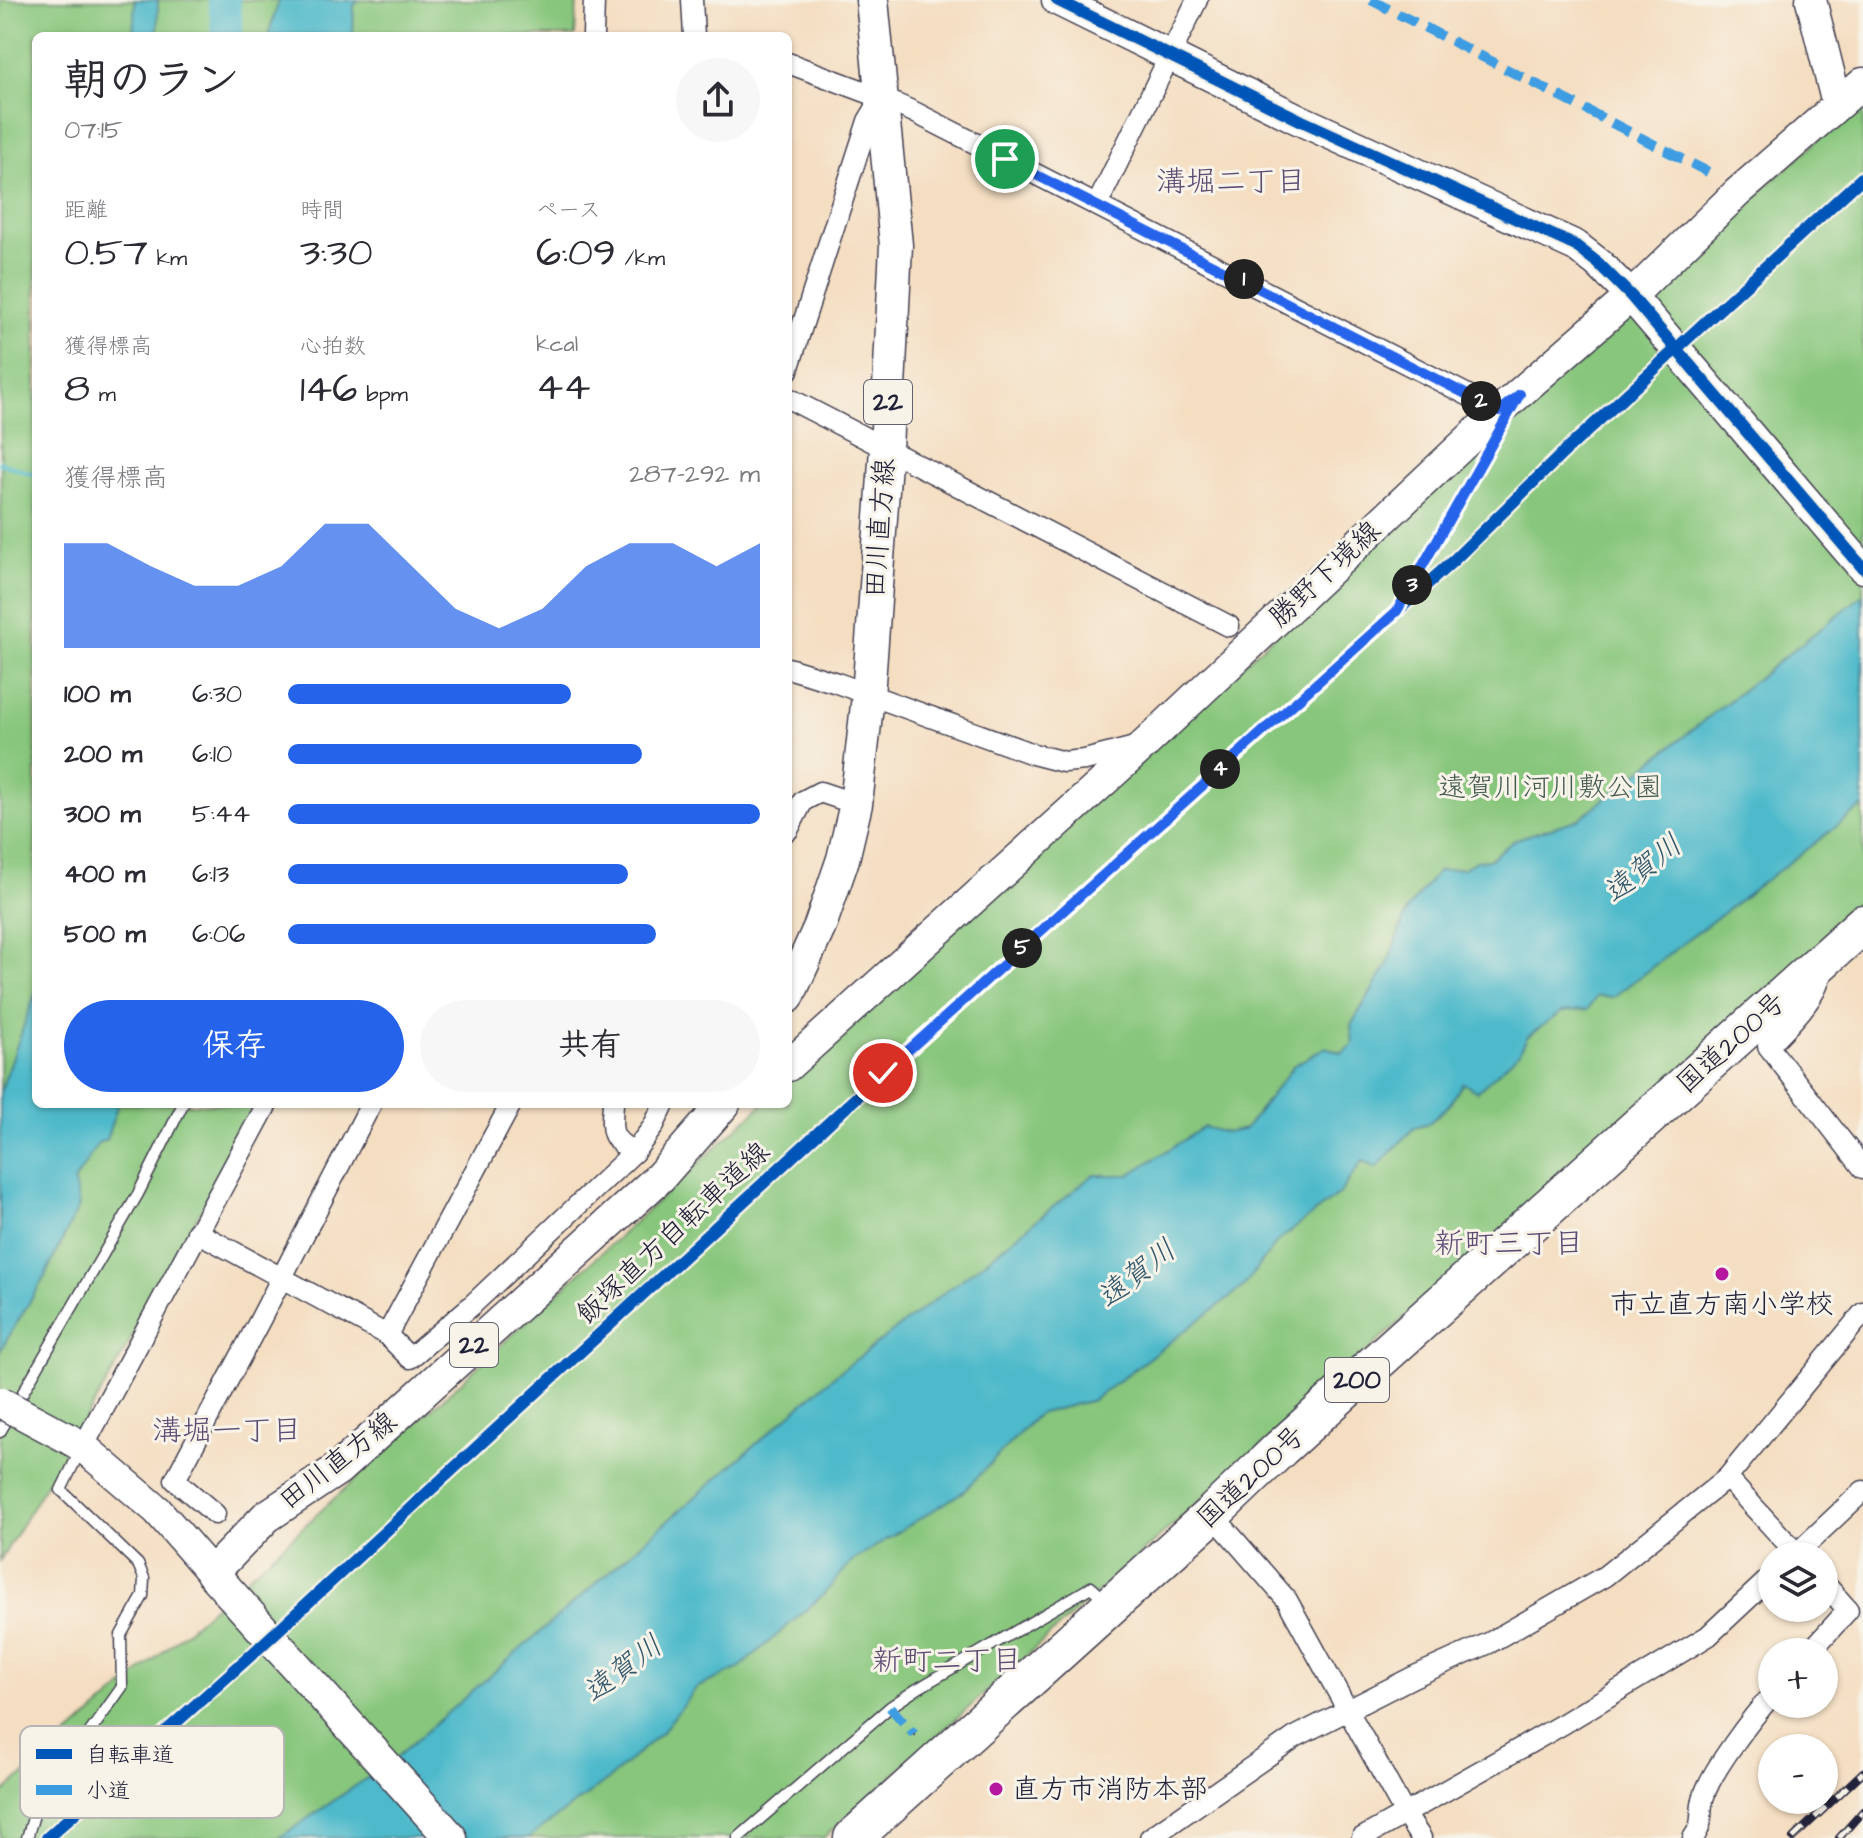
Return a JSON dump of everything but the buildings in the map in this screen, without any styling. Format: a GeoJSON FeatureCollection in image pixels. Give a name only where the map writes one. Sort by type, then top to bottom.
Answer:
{"type":"FeatureCollection","features":[{"type":"Feature","properties":{"kind":"highway","name":"国道200号"},"geometry":{"type":"LineString","coordinates":[[853,1838],[1863,924]]}},
{"type":"Feature","properties":{"kind":"main road","name":"田川直方線"},"geometry":{"type":"LineString","coordinates":[[792,988],[825,912],[843,859],[856,804],[868,696],[886,449],[896,245],[872,0]]}},
{"type":"Feature","properties":{"kind":"main road"},"geometry":{"type":"LineString","coordinates":[[1057,0],[1169,57],[1576,246],[1638,303],[1863,568]]}},
{"type":"Feature","properties":{"kind":"main road"},"geometry":{"type":"LineString","coordinates":[[1811,0],[1837,104]]}},
{"type":"Feature","properties":{"kind":"main road","name":"勝野下境線"},"geometry":{"type":"LineString","coordinates":[[792,1062],[1144,745],[1509,402],[1638,303],[1737,193],[1863,83]]}},
{"type":"Feature","properties":{"kind":"main road","name":"田川直方線"},"geometry":{"type":"LineString","coordinates":[[212,1573],[266,1517],[338,1469],[660,1177],[718,1113]]}},
{"type":"Feature","properties":{"kind":"main road"},"geometry":{"type":"LineString","coordinates":[[0,1402],[77,1443],[157,1510],[451,1838]]}},
{"type":"Feature","properties":{"kind":"street"},"geometry":{"type":"LineString","coordinates":[[593,32],[594,0]]}},
{"type":"Feature","properties":{"kind":"street"},"geometry":{"type":"LineString","coordinates":[[692,0],[697,32]]}},
{"type":"Feature","properties":{"kind":"street"},"geometry":{"type":"LineString","coordinates":[[1097,205],[1197,0]]}},
{"type":"Feature","properties":{"kind":"street"},"geometry":{"type":"LineString","coordinates":[[792,64],[882,98],[1097,205],[1509,402]]}},
{"type":"Feature","properties":{"kind":"street"},"geometry":{"type":"LineString","coordinates":[[792,358],[868,121],[882,98]]}},
{"type":"Feature","properties":{"kind":"street"},"geometry":{"type":"LineString","coordinates":[[792,400],[1229,626]]}},
{"type":"Feature","properties":{"kind":"street"},"geometry":{"type":"LineString","coordinates":[[792,669],[1033,754],[1064,762],[1085,760],[1144,745]]}},
{"type":"Feature","properties":{"kind":"street"},"geometry":{"type":"LineString","coordinates":[[792,822],[803,801],[820,792],[856,804]]}},
{"type":"Feature","properties":{"kind":"street"},"geometry":{"type":"LineString","coordinates":[[1818,965],[1819,982],[1786,1028],[1768,1046],[1863,1167]]}},
{"type":"Feature","properties":{"kind":"street"},"geometry":{"type":"LineString","coordinates":[[77,1443],[265,1108]]}},
{"type":"Feature","properties":{"kind":"street"},"geometry":{"type":"LineString","coordinates":[[215,1514],[175,1480],[369,1108]]}},
{"type":"Feature","properties":{"kind":"street"},"geometry":{"type":"LineString","coordinates":[[387,1335],[509,1108]]}},
{"type":"Feature","properties":{"kind":"street"},"geometry":{"type":"LineString","coordinates":[[613,1108],[611,1129],[618,1144],[634,1152]]}},
{"type":"Feature","properties":{"kind":"street"},"geometry":{"type":"LineString","coordinates":[[197,1232],[387,1335],[410,1358],[471,1306],[634,1152],[653,1127],[662,1108]]}},
{"type":"Feature","properties":{"kind":"street"},"geometry":{"type":"LineString","coordinates":[[1150,1838],[1295,1737],[1489,1643],[1605,1576],[1727,1478],[1863,1313]]}},
{"type":"Feature","properties":{"kind":"street"},"geometry":{"type":"LineString","coordinates":[[1727,1478],[1784,1542]]}},
{"type":"Feature","properties":{"kind":"street"},"geometry":{"type":"LineString","coordinates":[[1810,1542],[1863,1491]]}},
{"type":"Feature","properties":{"kind":"street"},"geometry":{"type":"LineString","coordinates":[[1212,1514],[1287,1600],[1421,1838]]}},
{"type":"Feature","properties":{"kind":"street"},"geometry":{"type":"LineString","coordinates":[[1362,1838],[1563,1724],[1708,1636],[1758,1589]]}},
{"type":"Feature","properties":{"kind":"street"},"geometry":{"type":"LineString","coordinates":[[1838,1599],[1848,1610],[1838,1621]]}},
{"type":"Feature","properties":{"kind":"street"},"geometry":{"type":"LineString","coordinates":[[1823,1638],[1837,1622]]}},
{"type":"Feature","properties":{"kind":"street"},"geometry":{"type":"LineString","coordinates":[[1693,1838],[1702,1827],[1703,1797],[1711,1781],[1758,1711]]}},
{"type":"Feature","properties":{"kind":"lane"},"geometry":{"type":"LineString","coordinates":[[1397,611],[1509,402]]}},
{"type":"Feature","properties":{"kind":"lane"},"geometry":{"type":"LineString","coordinates":[[0,1432],[138,1194],[181,1108]]}},
{"type":"Feature","properties":{"kind":"lane"},"geometry":{"type":"LineString","coordinates":[[77,1443],[61,1490],[138,1564],[144,1578],[143,1596],[121,1635],[122,1687],[94,1726]]}},
{"type":"Feature","properties":{"kind":"lane"},"geometry":{"type":"LineString","coordinates":[[738,1838],[890,1707],[917,1689],[1091,1587],[1110,1606]]}},
{"type":"Feature","properties":{"kind":"lane"},"geometry":{"type":"LineString","coordinates":[[27,1838],[33,1818]]}},
{"type":"Feature","properties":{"kind":"green space"},"geometry":{"type":"Polygon","coordinates":[[[1,0],[577,0],[575,32],[32,32],[32,1108],[256,1108],[115,1369],[0,1561],[1,0]]]}},
{"type":"Feature","properties":{"kind":"green space","name":"遠賀川河川敷公園"},"geometry":{"type":"Polygon","coordinates":[[[1863,100],[1863,908],[823,1838],[0,1838],[0,1796],[20,1778],[20,1818],[284,1818],[284,1726],[79,1726],[288,1541],[759,1108],[792,1108],[792,1078],[1667,275],[1863,100]]]}},
{"type":"Feature","properties":{"kind":"water"},"geometry":{"type":"Polygon","coordinates":[[[135,0],[158,0],[157,32],[133,32],[135,0]]]}},
{"type":"Feature","properties":{"kind":"water"},"geometry":{"type":"Polygon","coordinates":[[[279,0],[359,0],[354,5],[353,32],[269,32],[279,0]]]}},
{"type":"Feature","properties":{"kind":"water","name":"遠賀川"},"geometry":{"type":"Polygon","coordinates":[[[1863,595],[1863,806],[1613,997],[1597,996],[1587,1010],[1562,1012],[1527,1037],[1520,1052],[1477,1092],[1463,1083],[1449,1105],[1429,1123],[1415,1127],[1376,1168],[1362,1161],[1340,1193],[1278,1241],[1243,1287],[1093,1400],[1038,1414],[964,1491],[852,1561],[823,1595],[738,1669],[696,1688],[663,1731],[609,1779],[528,1838],[279,1838],[392,1761],[834,1376],[1093,1175],[1129,1175],[1204,1127],[1226,1133],[1245,1129],[1294,1065],[1326,1047],[1342,1053],[1353,1044],[1351,1025],[1387,966],[1407,910],[1438,871],[1464,868],[1476,861],[1489,860],[1516,839],[1579,819],[1863,595]]]}},
{"type":"Feature","properties":{"kind":"water"},"geometry":{"type":"Polygon","coordinates":[[[32,1002],[32,1108],[117,1108],[106,1140],[98,1143],[74,1182],[79,1206],[44,1278],[0,1351],[0,1093],[32,1002]]]}},
{"type":"Feature","properties":{"kind":"waterway"},"geometry":{"type":"LineString","coordinates":[[224,0],[228,32]]}},
{"type":"Feature","properties":{"kind":"waterway"},"geometry":{"type":"LineString","coordinates":[[0,463],[32,474]]}},
{"type":"Feature","properties":{"kind":"railway"},"geometry":{"type":"LineString","coordinates":[[1793,1838],[1863,1772]]}},
{"type":"Feature","properties":{"kind":"railway"},"geometry":{"type":"LineString","coordinates":[[1839,1838],[1863,1811]]}},
{"type":"Feature","properties":{"kind":"marked path"},"geometry":{"type":"LineString","coordinates":[[1371,0],[1708,172]]}},
{"type":"Feature","properties":{"kind":"marked path"},"geometry":{"type":"LineString","coordinates":[[890,1707],[914,1734]]}},
{"type":"Feature","properties":{"kind":"cycle path"},"geometry":{"type":"LineString","coordinates":[[1057,0],[1302,121],[1576,246],[1631,296],[1863,568]]}},
{"type":"Feature","properties":{"kind":"cycle path","name":"飯塚直方自転車道線"},"geometry":{"type":"LineString","coordinates":[[172,1726],[883,1073],[1454,560],[1562,454],[1863,177]]}},
{"type":"Feature","properties":{"kind":"cycle path","name":"飯塚直方自転車道線"},"geometry":{"type":"LineString","coordinates":[[47,1838],[69,1818]]}},
{"type":"Feature","properties":{"kind":"place","name":"市立直方南小学校"},"geometry":{"type":"Point","coordinates":[1722,1274]}},
{"type":"Feature","properties":{"kind":"place","name":"直方市消防本部"},"geometry":{"type":"Point","coordinates":[996,1789]}},
{"type":"Feature","properties":{"kind":"district","name":"溝堀二丁目"},"geometry":{"type":"Point","coordinates":[1231,182]}},
{"type":"Feature","properties":{"kind":"district","name":"新町三丁目"},"geometry":{"type":"Point","coordinates":[1509,1244]}},
{"type":"Feature","properties":{"kind":"district","name":"溝堀一丁目"},"geometry":{"type":"Point","coordinates":[227,1431]}},
{"type":"Feature","properties":{"kind":"district","name":"新町二丁目"},"geometry":{"type":"Point","coordinates":[947,1661]}},
{"type":"Feature","properties":{"kind":"route"},"geometry":{"type":"LineString","coordinates":[[883,1073],[1397,611],[1520,394],[1499,411],[1005,159]]}}]}
